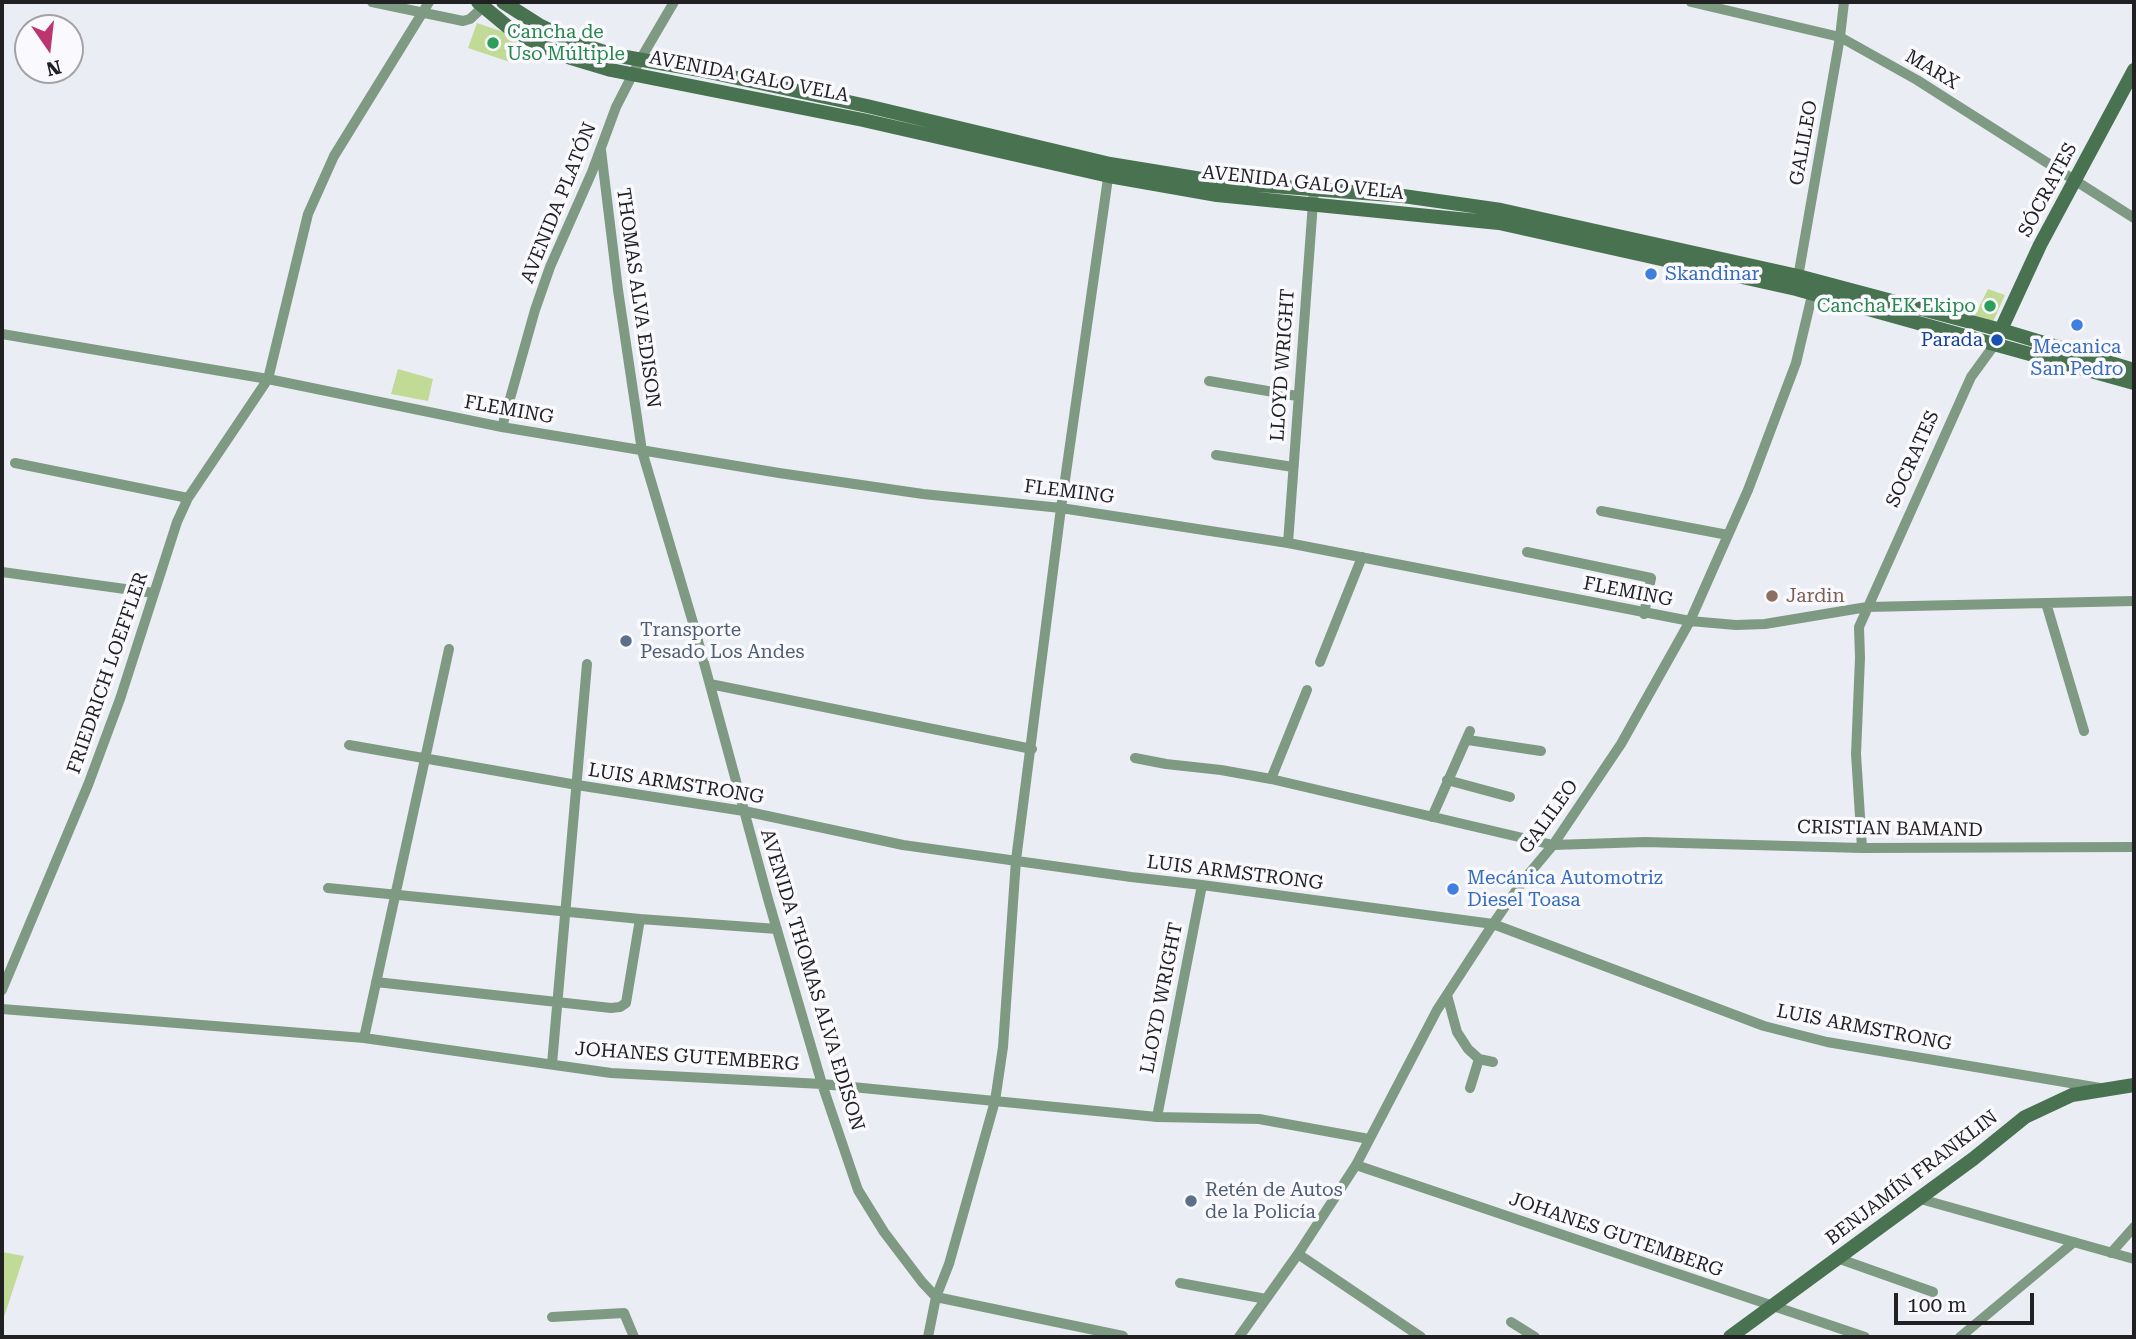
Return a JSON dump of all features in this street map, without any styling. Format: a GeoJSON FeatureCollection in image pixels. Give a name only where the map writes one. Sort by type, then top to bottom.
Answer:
{"type":"FeatureCollection","features":[{"type":"Feature","properties":{"kind":"main road","name":"AVENIDA GALO VELA"},"geometry":{"type":"LineString","coordinates":[[503,2],[539,25],[576,43],[614,55],[1217,195],[1403,197],[1500,217],[1654,243],[1998,337],[2134,370]]}},
{"type":"Feature","properties":{"kind":"main road","name":"AVENIDA GALO VELA"},"geometry":{"type":"LineString","coordinates":[[481,4],[508,27],[551,50],[591,64],[865,113]]}},
{"type":"Feature","properties":{"kind":"main road","name":"SÓCRATES"},"geometry":{"type":"LineString","coordinates":[[1998,337],[2040,244],[2134,70]]}},
{"type":"Feature","properties":{"kind":"main road","name":"AVENIDA GALO VELA"},"geometry":{"type":"LineString","coordinates":[[1500,217],[1650,258],[1797,283]]}},
{"type":"Feature","properties":{"kind":"main road"},"geometry":{"type":"LineString","coordinates":[[1650,258],[1654,243]]}},
{"type":"Feature","properties":{"kind":"main road","name":"AVENIDA GALO VELA"},"geometry":{"type":"LineString","coordinates":[[1998,337],[2134,383]]}},
{"type":"Feature","properties":{"kind":"main road","name":"BENJAMÍN FRANKLIN"},"geometry":{"type":"LineString","coordinates":[[1730,1337],[1973,1159],[2025,1117],[2072,1095],[2102,1088],[2134,1085]]}},
{"type":"Feature","properties":{"kind":"street"},"geometry":{"type":"LineString","coordinates":[[372,2],[463,21],[470,19],[481,4]]}},
{"type":"Feature","properties":{"kind":"street"},"geometry":{"type":"LineString","coordinates":[[268,379],[308,214],[334,156],[429,2]]}},
{"type":"Feature","properties":{"kind":"street","name":"AVENIDA PLATÓN"},"geometry":{"type":"LineString","coordinates":[[502,427],[550,267],[617,107],[640,60],[674,2]]}},
{"type":"Feature","properties":{"kind":"street","name":"MARX"},"geometry":{"type":"LineString","coordinates":[[1691,2],[1840,37],[1917,80],[2134,218]]}},
{"type":"Feature","properties":{"kind":"street","name":"GALILEO"},"geometry":{"type":"LineString","coordinates":[[1797,283],[1844,2]]}},
{"type":"Feature","properties":{"kind":"street","name":"THOMAS ALVA EDISON"},"geometry":{"type":"LineString","coordinates":[[601,150],[642,451]]}},
{"type":"Feature","properties":{"kind":"street"},"geometry":{"type":"LineString","coordinates":[[928,1337],[936,1297],[949,1265],[995,1101],[1003,1046],[1016,860],[1061,508],[1109,170]]}},
{"type":"Feature","properties":{"kind":"street","name":"LLOYD WRIGHT"},"geometry":{"type":"LineString","coordinates":[[1288,543],[1313,196]]}},
{"type":"Feature","properties":{"kind":"street","name":"GALILEO"},"geometry":{"type":"LineString","coordinates":[[1239,1337],[1298,1254],[1356,1165],[1447,995],[1522,882],[1553,845],[1621,744],[1690,621],[1748,490],[1796,363],[1814,287]]}},
{"type":"Feature","properties":{"kind":"street","name":"FLEMING"},"geometry":{"type":"LineString","coordinates":[[2,334],[268,379],[502,427],[642,451],[923,494],[1061,508],[1288,543],[1690,621],[1736,625],[1765,624],[1867,607],[2134,601]]}},
{"type":"Feature","properties":{"kind":"street","name":"SOCRATES"},"geometry":{"type":"LineString","coordinates":[[1862,848],[1856,754],[1859,627],[1971,377],[1998,337]]}},
{"type":"Feature","properties":{"kind":"street","name":"FRIEDRICH LOEFFLER"},"geometry":{"type":"LineString","coordinates":[[2,990],[88,785],[120,699],[177,522],[188,498],[268,379]]}},
{"type":"Feature","properties":{"kind":"street"},"geometry":{"type":"LineString","coordinates":[[1209,381],[1297,396]]}},
{"type":"Feature","properties":{"kind":"street","name":"AVENIDA THOMAS ALVA EDISON"},"geometry":{"type":"LineString","coordinates":[[642,451],[822,1084],[858,1190],[877,1223],[936,1297]]}},
{"type":"Feature","properties":{"kind":"street"},"geometry":{"type":"LineString","coordinates":[[1216,455],[1293,467]]}},
{"type":"Feature","properties":{"kind":"street"},"geometry":{"type":"LineString","coordinates":[[15,463],[188,498]]}},
{"type":"Feature","properties":{"kind":"street"},"geometry":{"type":"LineString","coordinates":[[1601,511],[1728,535]]}},
{"type":"Feature","properties":{"kind":"street"},"geometry":{"type":"LineString","coordinates":[[1527,552],[1651,578],[1644,614]]}},
{"type":"Feature","properties":{"kind":"street"},"geometry":{"type":"LineString","coordinates":[[1320,662],[1362,557]]}},
{"type":"Feature","properties":{"kind":"street"},"geometry":{"type":"LineString","coordinates":[[2,572],[154,593]]}},
{"type":"Feature","properties":{"kind":"street"},"geometry":{"type":"LineString","coordinates":[[2046,603],[2084,731]]}},
{"type":"Feature","properties":{"kind":"street"},"geometry":{"type":"LineString","coordinates":[[364,1038],[449,649]]}},
{"type":"Feature","properties":{"kind":"street"},"geometry":{"type":"LineString","coordinates":[[552,1064],[587,664]]}},
{"type":"Feature","properties":{"kind":"street"},"geometry":{"type":"LineString","coordinates":[[710,684],[1032,749]]}},
{"type":"Feature","properties":{"kind":"street"},"geometry":{"type":"LineString","coordinates":[[1271,779],[1307,690]]}},
{"type":"Feature","properties":{"kind":"street"},"geometry":{"type":"LineString","coordinates":[[1432,817],[1469,736],[1541,751]]}},
{"type":"Feature","properties":{"kind":"street","name":"LUIS ARMSTRONG"},"geometry":{"type":"LineString","coordinates":[[349,745],[744,811],[904,845],[1493,924],[1764,1026],[1827,1042],[2102,1088]]}},
{"type":"Feature","properties":{"kind":"street","name":"CRISTIAN BAMAND"},"geometry":{"type":"LineString","coordinates":[[1135,758],[1271,779],[1553,845],[1645,842],[1862,848],[2134,847]]}},
{"type":"Feature","properties":{"kind":"street"},"geometry":{"type":"LineString","coordinates":[[1447,780],[1510,797]]}},
{"type":"Feature","properties":{"kind":"street","name":"LLOYD WRIGHT"},"geometry":{"type":"LineString","coordinates":[[1157,1117],[1202,885]]}},
{"type":"Feature","properties":{"kind":"street"},"geometry":{"type":"LineString","coordinates":[[328,888],[640,919],[777,929]]}},
{"type":"Feature","properties":{"kind":"street"},"geometry":{"type":"LineString","coordinates":[[376,982],[620,1007],[626,1003],[640,919]]}},
{"type":"Feature","properties":{"kind":"street"},"geometry":{"type":"LineString","coordinates":[[1447,995],[1457,1032],[1468,1049],[1479,1059],[1493,1062]]}},
{"type":"Feature","properties":{"kind":"street","name":"JOHANES GUTEMBERG"},"geometry":{"type":"LineString","coordinates":[[2,1009],[364,1038],[611,1073],[822,1084],[1157,1117],[1259,1119],[1369,1139]]}},
{"type":"Feature","properties":{"kind":"street"},"geometry":{"type":"LineString","coordinates":[[1470,1088],[1479,1059]]}},
{"type":"Feature","properties":{"kind":"street","name":"JOHANES GUTEMBERG"},"geometry":{"type":"LineString","coordinates":[[1356,1165],[1865,1337]]}},
{"type":"Feature","properties":{"kind":"street"},"geometry":{"type":"LineString","coordinates":[[1917,1198],[2134,1259]]}},
{"type":"Feature","properties":{"kind":"street"},"geometry":{"type":"LineString","coordinates":[[2111,1253],[2134,1227]]}},
{"type":"Feature","properties":{"kind":"street"},"geometry":{"type":"LineString","coordinates":[[1960,1337],[2074,1242]]}},
{"type":"Feature","properties":{"kind":"street"},"geometry":{"type":"LineString","coordinates":[[1298,1254],[1421,1337]]}},
{"type":"Feature","properties":{"kind":"street"},"geometry":{"type":"LineString","coordinates":[[1836,1258],[1933,1292]]}},
{"type":"Feature","properties":{"kind":"street"},"geometry":{"type":"LineString","coordinates":[[1180,1283],[1266,1299]]}},
{"type":"Feature","properties":{"kind":"street"},"geometry":{"type":"LineString","coordinates":[[936,1297],[1123,1336]]}},
{"type":"Feature","properties":{"kind":"street"},"geometry":{"type":"LineString","coordinates":[[552,1317],[624,1313],[634,1337]]}},
{"type":"Feature","properties":{"kind":"street"},"geometry":{"type":"LineString","coordinates":[[1511,1322],[1535,1337]]}},
{"type":"Feature","properties":{"kind":"green space","name":"Cancha de Uso Múltiple"},"geometry":{"type":"Polygon","coordinates":[[[477,23],[518,37],[510,62],[468,48],[477,23]]]}},
{"type":"Feature","properties":{"kind":"green space","name":"Cancha EK Ekipo"},"geometry":{"type":"Polygon","coordinates":[[[1988,289],[2005,295],[1992,324],[1974,317],[1988,289]]]}},
{"type":"Feature","properties":{"kind":"green space"},"geometry":{"type":"Polygon","coordinates":[[[398,369],[433,379],[428,401],[391,394],[398,369]]]}},
{"type":"Feature","properties":{"kind":"green space"},"geometry":{"type":"Polygon","coordinates":[[[2,1252],[24,1256],[2,1323],[2,1252]]]}},
{"type":"Feature","properties":{"kind":"place","name":"Cancha de Uso Múltiple"},"geometry":{"type":"Point","coordinates":[493,43]}},
{"type":"Feature","properties":{"kind":"place","name":"Skandinar"},"geometry":{"type":"Point","coordinates":[1651,274]}},
{"type":"Feature","properties":{"kind":"place","name":"Cancha EK Ekipo"},"geometry":{"type":"Point","coordinates":[1990,306]}},
{"type":"Feature","properties":{"kind":"place","name":"Mecanica San Pedro"},"geometry":{"type":"Point","coordinates":[2077,325]}},
{"type":"Feature","properties":{"kind":"place","name":"Parada"},"geometry":{"type":"Point","coordinates":[1997,340]}},
{"type":"Feature","properties":{"kind":"place","name":"Jardin"},"geometry":{"type":"Point","coordinates":[1772,596]}},
{"type":"Feature","properties":{"kind":"place","name":"Transporte Pesado Los Andes"},"geometry":{"type":"Point","coordinates":[626,641]}},
{"type":"Feature","properties":{"kind":"place","name":"Mecánica Automotriz Diesel Toasa"},"geometry":{"type":"Point","coordinates":[1453,889]}},
{"type":"Feature","properties":{"kind":"place","name":"Retén de Autos de la Policía"},"geometry":{"type":"Point","coordinates":[1191,1201]}}]}
